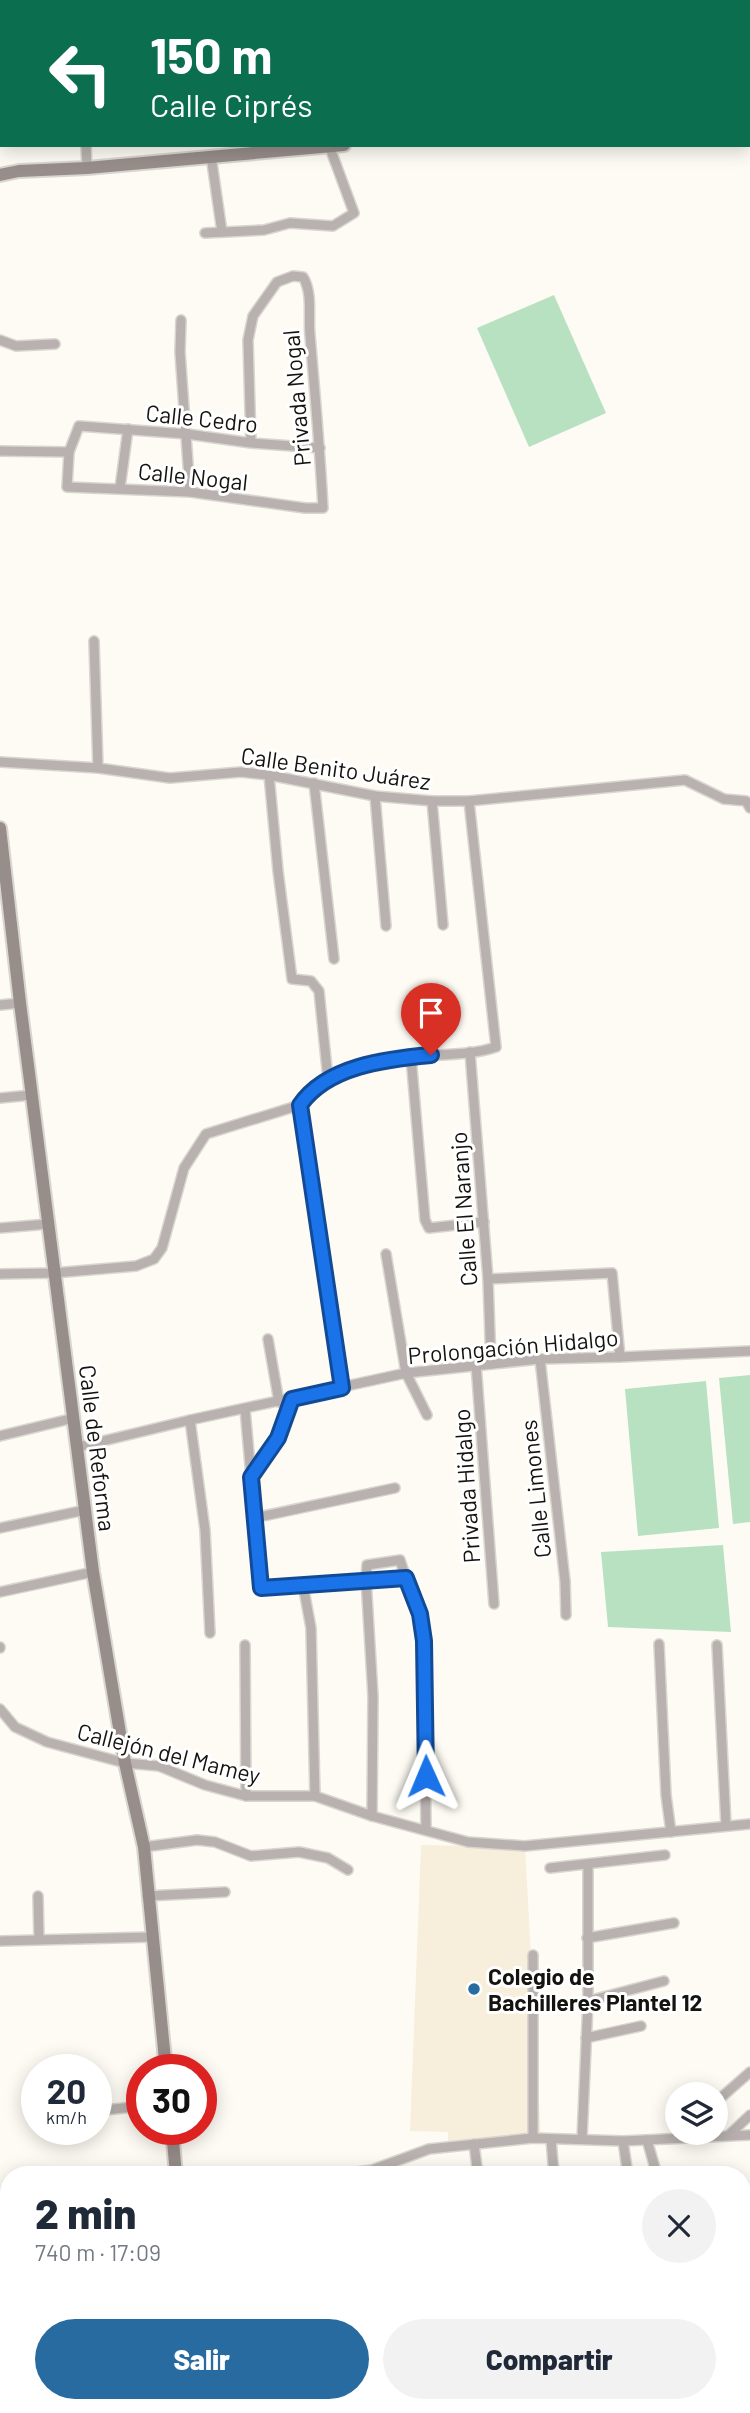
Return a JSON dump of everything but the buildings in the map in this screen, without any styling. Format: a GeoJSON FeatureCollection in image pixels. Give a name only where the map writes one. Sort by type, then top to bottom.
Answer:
{"type":"FeatureCollection","features":[{"type":"Feature","properties":{"kind":"main road"},"geometry":{"type":"LineString","coordinates":[[0,175],[19,171],[87,168],[211,156],[232,150],[335,147]]}},
{"type":"Feature","properties":{"kind":"main road","name":"Calle de Reforma"},"geometry":{"type":"LineString","coordinates":[[0,828],[93,1572],[125,1763],[144,1847],[164,2054]]}},
{"type":"Feature","properties":{"kind":"main road"},"geometry":{"type":"LineString","coordinates":[[173,2145],[175,2166]]}},
{"type":"Feature","properties":{"kind":"street"},"geometry":{"type":"LineString","coordinates":[[86,147],[87,168]]}},
{"type":"Feature","properties":{"kind":"street"},"geometry":{"type":"LineString","coordinates":[[205,233],[264,230],[290,223],[333,226],[354,212],[330,148]]}},
{"type":"Feature","properties":{"kind":"street"},"geometry":{"type":"LineString","coordinates":[[211,156],[222,232]]}},
{"type":"Feature","properties":{"kind":"street","name":"Privada Nogal"},"geometry":{"type":"LineString","coordinates":[[251,443],[248,340],[253,316],[276,282],[293,276],[303,277],[308,285],[323,508],[314,509]]}},
{"type":"Feature","properties":{"kind":"street"},"geometry":{"type":"LineString","coordinates":[[181,320],[180,352],[190,492]]}},
{"type":"Feature","properties":{"kind":"street"},"geometry":{"type":"LineString","coordinates":[[0,341],[16,346],[55,344]]}},
{"type":"Feature","properties":{"kind":"street","name":"Calle Cedro"},"geometry":{"type":"LineString","coordinates":[[69,452],[79,426],[320,448]]}},
{"type":"Feature","properties":{"kind":"street"},"geometry":{"type":"LineString","coordinates":[[120,488],[128,429]]}},
{"type":"Feature","properties":{"kind":"street"},"geometry":{"type":"LineString","coordinates":[[0,451],[69,452]]}},
{"type":"Feature","properties":{"kind":"street","name":"Calle Nogal"},"geometry":{"type":"LineString","coordinates":[[69,452],[67,487],[190,492],[314,509]]}},
{"type":"Feature","properties":{"kind":"street"},"geometry":{"type":"LineString","coordinates":[[94,641],[98,768]]}},
{"type":"Feature","properties":{"kind":"street","name":"Calle Benito Juárez"},"geometry":{"type":"LineString","coordinates":[[0,762],[98,768],[170,778],[241,772],[375,796],[432,802],[469,801],[671,779],[685,780],[724,799],[748,804]]}},
{"type":"Feature","properties":{"kind":"street"},"geometry":{"type":"LineString","coordinates":[[269,775],[292,979],[311,981],[319,991],[328,1079]]}},
{"type":"Feature","properties":{"kind":"street"},"geometry":{"type":"LineString","coordinates":[[314,783],[334,958]]}},
{"type":"Feature","properties":{"kind":"street"},"geometry":{"type":"LineString","coordinates":[[375,796],[386,926]]}},
{"type":"Feature","properties":{"kind":"street"},"geometry":{"type":"LineString","coordinates":[[0,1274],[54,1273],[136,1266],[154,1259],[162,1248],[184,1168],[206,1134],[300,1105],[306,1096],[328,1079],[371,1063],[496,1047],[469,801]]}},
{"type":"Feature","properties":{"kind":"street"},"geometry":{"type":"LineString","coordinates":[[432,802],[443,925]]}},
{"type":"Feature","properties":{"kind":"street"},"geometry":{"type":"LineString","coordinates":[[0,1005],[20,1003]]}},
{"type":"Feature","properties":{"kind":"street","name":"Calle El Naranjo"},"geometry":{"type":"LineString","coordinates":[[470,1052],[488,1279],[491,1364]]}},
{"type":"Feature","properties":{"kind":"street"},"geometry":{"type":"LineString","coordinates":[[411,1057],[425,1220],[429,1228],[484,1222]]}},
{"type":"Feature","properties":{"kind":"street"},"geometry":{"type":"LineString","coordinates":[[0,1098],[32,1095]]}},
{"type":"Feature","properties":{"kind":"street"},"geometry":{"type":"LineString","coordinates":[[300,1105],[342,1388]]}},
{"type":"Feature","properties":{"kind":"street"},"geometry":{"type":"LineString","coordinates":[[0,1228],[48,1224]]}},
{"type":"Feature","properties":{"kind":"street"},"geometry":{"type":"LineString","coordinates":[[386,1254],[407,1373],[428,1415]]}},
{"type":"Feature","properties":{"kind":"street"},"geometry":{"type":"LineString","coordinates":[[488,1279],[612,1273],[620,1357]]}},
{"type":"Feature","properties":{"kind":"street"},"geometry":{"type":"LineString","coordinates":[[268,1339],[279,1402]]}},
{"type":"Feature","properties":{"kind":"street","name":"Prolongación Hidalgo"},"geometry":{"type":"LineString","coordinates":[[78,1447],[407,1373],[540,1359],[750,1351]]}},
{"type":"Feature","properties":{"kind":"street","name":"Calle Limones"},"geometry":{"type":"LineString","coordinates":[[540,1359],[565,1581],[566,1615]]}},
{"type":"Feature","properties":{"kind":"street","name":"Privada Hidalgo"},"geometry":{"type":"LineString","coordinates":[[476,1364],[494,1604]]}},
{"type":"Feature","properties":{"kind":"street"},"geometry":{"type":"LineString","coordinates":[[251,1477],[278,1438],[292,1399]]}},
{"type":"Feature","properties":{"kind":"street"},"geometry":{"type":"LineString","coordinates":[[245,1409],[261,1588],[406,1578]]}},
{"type":"Feature","properties":{"kind":"street"},"geometry":{"type":"LineString","coordinates":[[0,1436],[74,1418]]}},
{"type":"Feature","properties":{"kind":"street"},"geometry":{"type":"LineString","coordinates":[[190,1420],[205,1530],[210,1633]]}},
{"type":"Feature","properties":{"kind":"street"},"geometry":{"type":"LineString","coordinates":[[254,1518],[395,1488]]}},
{"type":"Feature","properties":{"kind":"street"},"geometry":{"type":"LineString","coordinates":[[0,1528],[85,1510]]}},
{"type":"Feature","properties":{"kind":"street"},"geometry":{"type":"LineString","coordinates":[[372,1816],[373,1696],[367,1565],[401,1560],[420,1614],[424,1641],[426,1830]]}},
{"type":"Feature","properties":{"kind":"street"},"geometry":{"type":"LineString","coordinates":[[0,1592],[93,1572]]}},
{"type":"Feature","properties":{"kind":"street"},"geometry":{"type":"LineString","coordinates":[[303,1585],[311,1628],[315,1796]]}},
{"type":"Feature","properties":{"kind":"street"},"geometry":{"type":"LineString","coordinates":[[659,1644],[666,1795],[671,1832]]}},
{"type":"Feature","properties":{"kind":"street"},"geometry":{"type":"LineString","coordinates":[[717,1644],[726,1825]]}},
{"type":"Feature","properties":{"kind":"street"},"geometry":{"type":"LineString","coordinates":[[245,1645],[246,1796]]}},
{"type":"Feature","properties":{"kind":"street","name":"Callejón del Mamey"},"geometry":{"type":"LineString","coordinates":[[0,1709],[15,1727],[47,1742],[125,1763],[159,1766],[205,1785],[246,1796],[315,1796],[372,1816],[468,1842],[525,1846],[750,1824]]}},
{"type":"Feature","properties":{"kind":"street"},"geometry":{"type":"LineString","coordinates":[[144,1847],[197,1840],[215,1842],[251,1856],[299,1852],[328,1858],[348,1870]]}},
{"type":"Feature","properties":{"kind":"street"},"geometry":{"type":"LineString","coordinates":[[550,1868],[665,1855]]}},
{"type":"Feature","properties":{"kind":"street"},"geometry":{"type":"LineString","coordinates":[[582,2139],[588,2001],[588,1865]]}},
{"type":"Feature","properties":{"kind":"street"},"geometry":{"type":"LineString","coordinates":[[147,1896],[225,1892]]}},
{"type":"Feature","properties":{"kind":"street"},"geometry":{"type":"LineString","coordinates":[[38,1896],[39,1939]]}},
{"type":"Feature","properties":{"kind":"street"},"geometry":{"type":"LineString","coordinates":[[587,1938],[674,1923]]}},
{"type":"Feature","properties":{"kind":"street"},"geometry":{"type":"LineString","coordinates":[[0,1941],[152,1937]]}},
{"type":"Feature","properties":{"kind":"street"},"geometry":{"type":"LineString","coordinates":[[533,1955],[533,2138]]}},
{"type":"Feature","properties":{"kind":"street"},"geometry":{"type":"LineString","coordinates":[[588,2001],[664,1981]]}},
{"type":"Feature","properties":{"kind":"street"},"geometry":{"type":"LineString","coordinates":[[586,2038],[641,2026]]}},
{"type":"Feature","properties":{"kind":"street"},"geometry":{"type":"LineString","coordinates":[[728,2091],[750,2072]]}},
{"type":"Feature","properties":{"kind":"street"},"geometry":{"type":"LineString","coordinates":[[729,2135],[750,2115]]}},
{"type":"Feature","properties":{"kind":"street"},"geometry":{"type":"LineString","coordinates":[[729,2135],[750,2134]]}},
{"type":"Feature","properties":{"kind":"street"},"geometry":{"type":"LineString","coordinates":[[383,2166],[429,2149],[533,2138],[624,2141],[665,2138]]}},
{"type":"Feature","properties":{"kind":"street"},"geometry":{"type":"LineString","coordinates":[[551,2139],[553,2166]]}},
{"type":"Feature","properties":{"kind":"street"},"geometry":{"type":"LineString","coordinates":[[647,2140],[654,2166]]}},
{"type":"Feature","properties":{"kind":"street"},"geometry":{"type":"LineString","coordinates":[[624,2141],[627,2166]]}},
{"type":"Feature","properties":{"kind":"street"},"geometry":{"type":"LineString","coordinates":[[474,2144],[477,2166]]}},
{"type":"Feature","properties":{"kind":"shaded area","name":"Colegio de Bachilleres Plantel 12"},"geometry":{"type":"Polygon","coordinates":[[[421,1845],[525,1847],[541,2138],[448,2143],[448,2132],[410,2131],[421,1845]]]}},
{"type":"Feature","properties":{"kind":"green space"},"geometry":{"type":"Polygon","coordinates":[[[554,295],[606,413],[529,447],[477,328],[554,295]]]}},
{"type":"Feature","properties":{"kind":"green space"},"geometry":{"type":"Polygon","coordinates":[[[750,1375],[750,1522],[733,1524],[719,1378],[750,1375]]]}},
{"type":"Feature","properties":{"kind":"green space"},"geometry":{"type":"Polygon","coordinates":[[[706,1381],[719,1528],[638,1536],[625,1389],[706,1381]]]}},
{"type":"Feature","properties":{"kind":"green space"},"geometry":{"type":"Polygon","coordinates":[[[723,1545],[731,1632],[608,1627],[601,1552],[723,1545]]]}},
{"type":"Feature","properties":{"kind":"place","name":"Colegio de Bachilleres Plantel 12"},"geometry":{"type":"Point","coordinates":[474,1989]}},
{"type":"Feature","properties":{"kind":"route"},"geometry":{"type":"LineString","coordinates":[[426,1776],[424,1641],[420,1614],[406,1578],[261,1588],[251,1477],[278,1438],[292,1399],[342,1388],[300,1105],[306,1096],[328,1079],[371,1063],[431,1055]]}}]}
